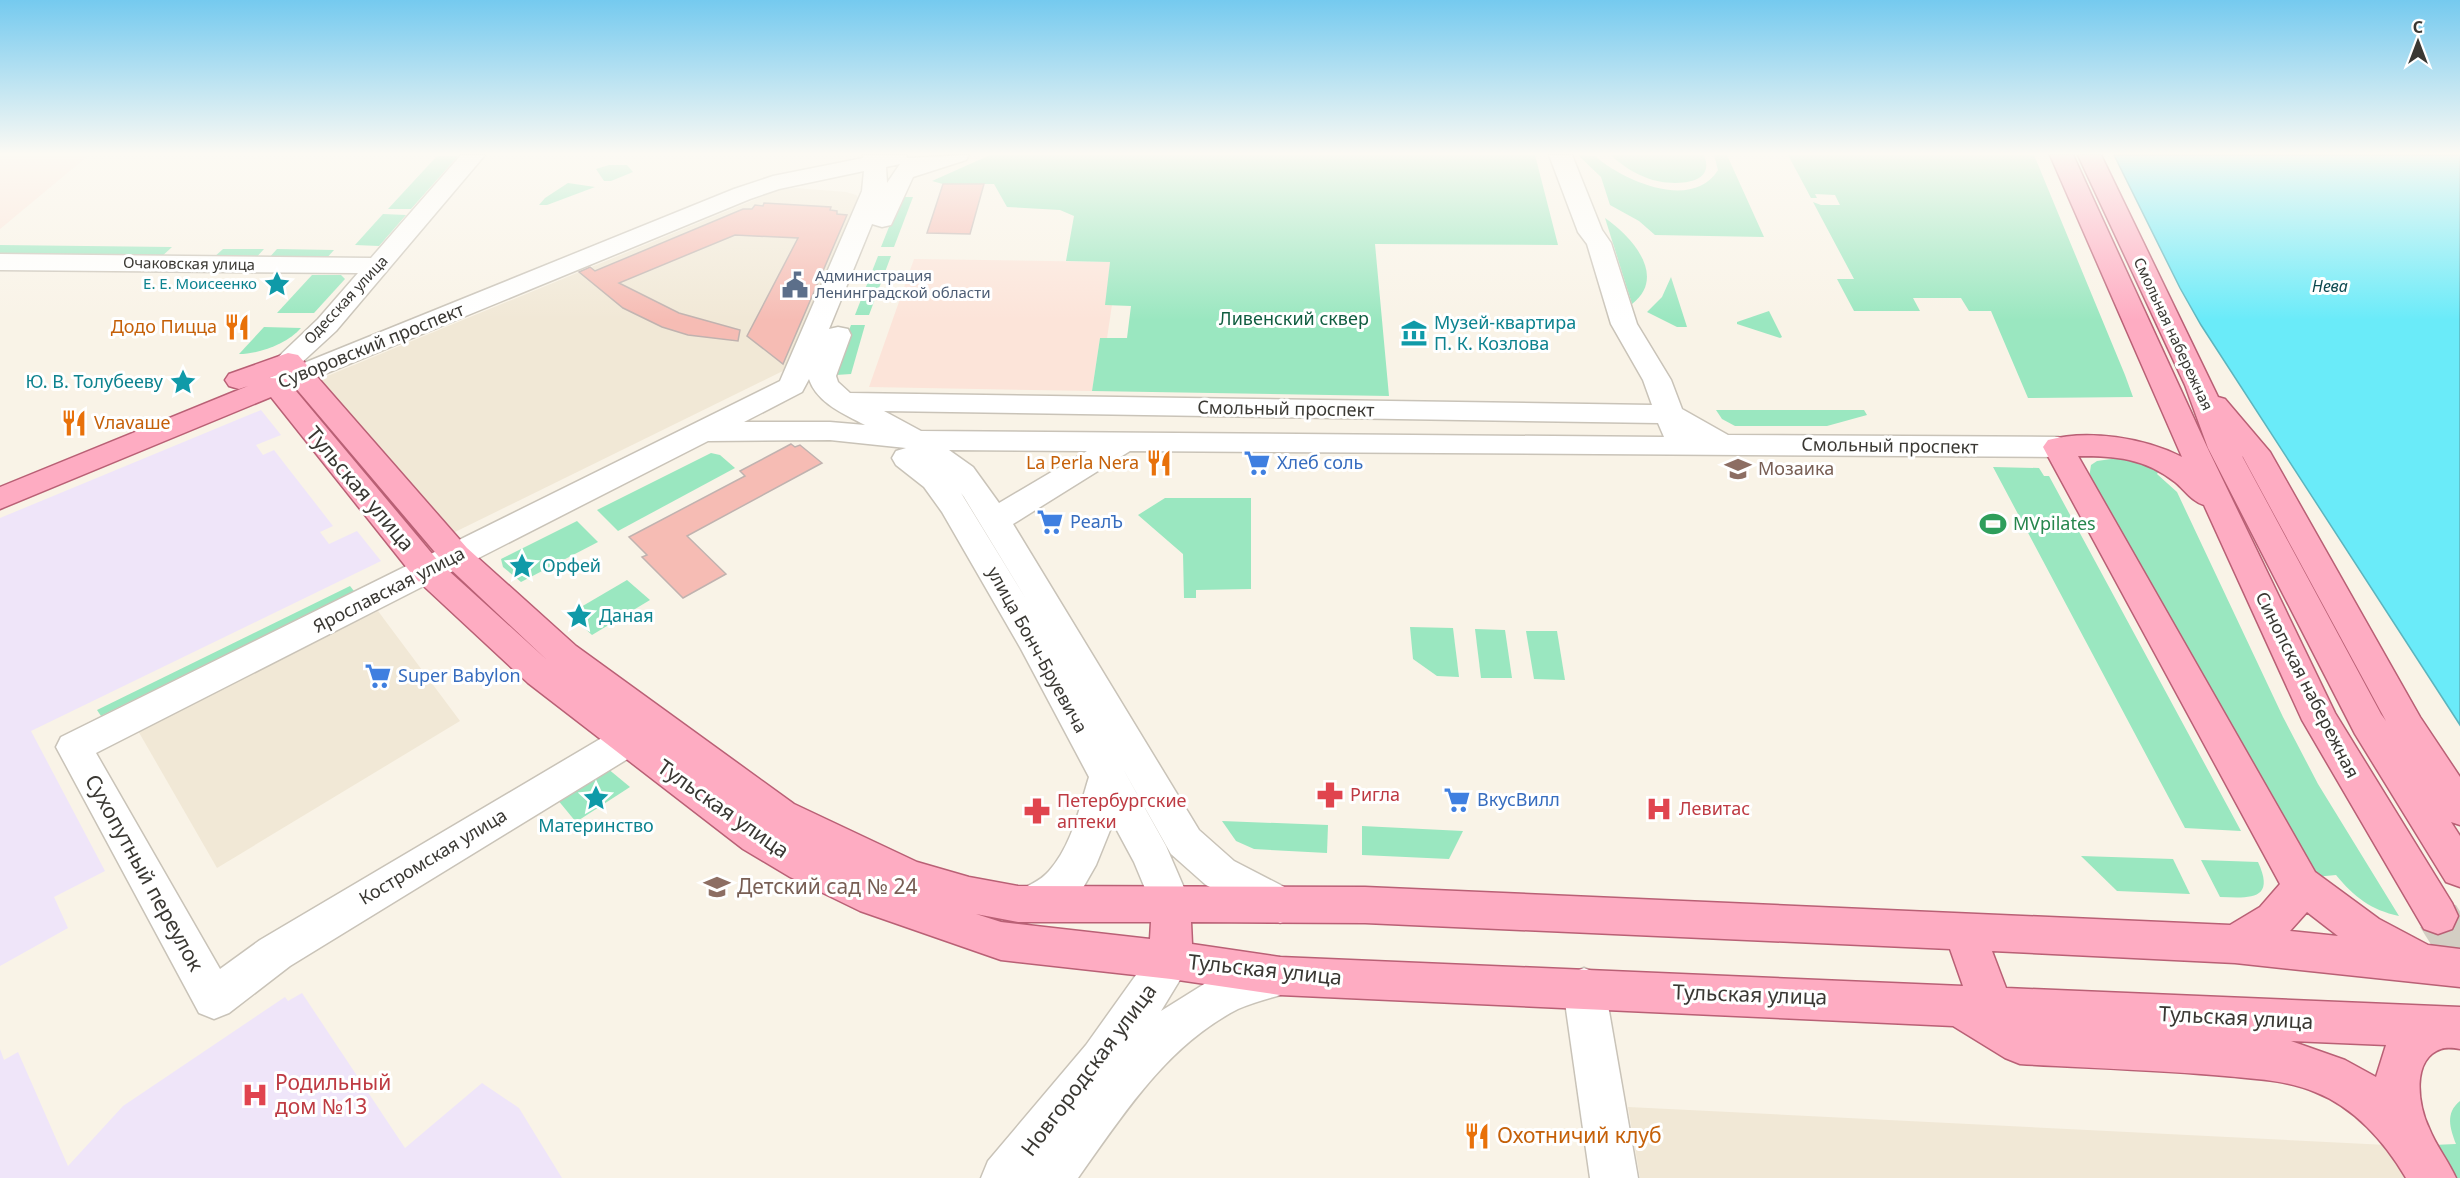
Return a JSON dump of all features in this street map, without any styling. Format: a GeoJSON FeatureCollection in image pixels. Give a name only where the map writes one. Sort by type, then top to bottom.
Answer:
{"type":"FeatureCollection","features":[{"type":"Feature","properties":{"kind":"main road","name":"Смольная набережная"},"geometry":{"type":"LineString","coordinates":[[2085,210],[2156,366],[2207,447]]}},
{"type":"Feature","properties":{"kind":"main road","name":"Смольная набережная"},"geometry":{"type":"LineString","coordinates":[[2115,210],[2199,385],[2207,447]]}},
{"type":"Feature","properties":{"kind":"main road"},"geometry":{"type":"LineString","coordinates":[[2131,447],[2163,425],[2163,417],[2145,375],[2156,366]]}},
{"type":"Feature","properties":{"kind":"main road","name":"Суворовский проспект"},"geometry":{"type":"LineString","coordinates":[[0,478],[288,374]]}},
{"type":"Feature","properties":{"kind":"main road","name":"Суворовский проспект"},"geometry":{"type":"LineString","coordinates":[[0,499],[288,374]]}},
{"type":"Feature","properties":{"kind":"main road","name":"Тульская улица"},"geometry":{"type":"LineString","coordinates":[[288,374],[442,563],[564,655],[642,732],[757,837],[804,865],[874,898],[1001,941],[1171,960],[1280,976],[2449,1027]]}},
{"type":"Feature","properties":{"kind":"main road"},"geometry":{"type":"LineString","coordinates":[[2199,385],[2254,452],[2407,727],[2460,809]]}},
{"type":"Feature","properties":{"kind":"main road"},"geometry":{"type":"LineString","coordinates":[[2224,514],[2171,462],[2154,453],[2131,447],[2058,447],[2301,884],[2364,932],[2447,967]]}},
{"type":"Feature","properties":{"kind":"main road","name":"Синопская набережная"},"geometry":{"type":"LineString","coordinates":[[2207,447],[2224,514],[2320,720],[2438,916]]}},
{"type":"Feature","properties":{"kind":"main road","name":"Синопская набережная"},"geometry":{"type":"LineString","coordinates":[[2207,447],[2368,724],[2460,870]]}},
{"type":"Feature","properties":{"kind":"main road","name":"Тульская улица"},"geometry":{"type":"LineString","coordinates":[[642,732],[780,815],[849,850],[908,876],[969,895],[1017,904],[1280,904],[1478,909],[1965,934],[2235,945],[2447,967]]}},
{"type":"Feature","properties":{"kind":"main road"},"geometry":{"type":"LineString","coordinates":[[2235,945],[2282,915],[2292,904],[2301,884]]}},
{"type":"Feature","properties":{"kind":"main road","name":"улица Бонч-Бруевича"},"geometry":{"type":"LineString","coordinates":[[1171,904],[1171,960]]}},
{"type":"Feature","properties":{"kind":"main road"},"geometry":{"type":"LineString","coordinates":[[1965,934],[1974,1005],[2019,1043],[2204,1053],[2287,1061],[2330,1075],[2370,1099],[2407,1136],[2432,1178]]}},
{"type":"Feature","properties":{"kind":"main road"},"geometry":{"type":"LineString","coordinates":[[2407,1136],[2397,1092],[2398,1065],[2407,1047],[2420,1035],[2449,1027]]}},
{"type":"Feature","properties":{"kind":"street","name":"Одесская улица"},"geometry":{"type":"LineString","coordinates":[[288,374],[327,325],[427,210]]}},
{"type":"Feature","properties":{"kind":"street","name":"Суворовский проспект"},"geometry":{"type":"LineString","coordinates":[[288,374],[680,210]]}},
{"type":"Feature","properties":{"kind":"street"},"geometry":{"type":"LineString","coordinates":[[828,402],[804,392],[798,374],[866,210]]}},
{"type":"Feature","properties":{"kind":"street"},"geometry":{"type":"LineString","coordinates":[[828,402],[822,376],[887,210]]}},
{"type":"Feature","properties":{"kind":"street"},"geometry":{"type":"LineString","coordinates":[[1581,210],[1599,243],[1624,324],[1657,380],[1681,447]]}},
{"type":"Feature","properties":{"kind":"street","name":"Очаковская улица"},"geometry":{"type":"LineString","coordinates":[[0,262],[378,266]]}},
{"type":"Feature","properties":{"kind":"street","name":"Ярославская улица"},"geometry":{"type":"LineString","coordinates":[[75,747],[703,432],[792,386],[798,374]]}},
{"type":"Feature","properties":{"kind":"street","name":"Смольный проспект"},"geometry":{"type":"LineString","coordinates":[[828,402],[1670,414],[1722,444]]}},
{"type":"Feature","properties":{"kind":"street","name":"улица Бонч-Бруевича"},"geometry":{"type":"LineString","coordinates":[[828,402],[872,437],[895,448],[935,480],[954,506],[1036,644],[1152,858],[1171,904]]}},
{"type":"Feature","properties":{"kind":"street","name":"улица Бонч-Бруевича"},"geometry":{"type":"LineString","coordinates":[[828,402],[916,440],[962,474],[995,520],[1185,842],[1220,873],[1280,904]]}},
{"type":"Feature","properties":{"kind":"street","name":"Ярославская улица"},"geometry":{"type":"LineString","coordinates":[[703,432],[830,431],[872,437]]}},
{"type":"Feature","properties":{"kind":"street","name":"Смольный проспект"},"geometry":{"type":"LineString","coordinates":[[872,437],[916,440],[1681,447],[1722,444],[2058,447]]}},
{"type":"Feature","properties":{"kind":"street"},"geometry":{"type":"LineString","coordinates":[[995,520],[1126,441]]}},
{"type":"Feature","properties":{"kind":"street","name":"Костромская улица"},"geometry":{"type":"LineString","coordinates":[[214,999],[275,953],[642,732]]}},
{"type":"Feature","properties":{"kind":"street","name":"Сухопутный переулок"},"geometry":{"type":"LineString","coordinates":[[75,747],[214,999]]}},
{"type":"Feature","properties":{"kind":"street"},"geometry":{"type":"LineString","coordinates":[[1032,903],[1056,892],[1075,866],[1105,792],[1107,778]]}},
{"type":"Feature","properties":{"kind":"street","name":"Новгородская улица"},"geometry":{"type":"LineString","coordinates":[[1005,1178],[1101,1060],[1171,960]]}},
{"type":"Feature","properties":{"kind":"street","name":"Новгородская улица"},"geometry":{"type":"LineString","coordinates":[[1049,1178],[1145,1052],[1180,1023],[1223,995],[1280,976]]}},
{"type":"Feature","properties":{"kind":"street"},"geometry":{"type":"LineString","coordinates":[[1584,988],[1614,1178]]}},
{"type":"Feature","properties":{"kind":"shaded area"},"geometry":{"type":"Polygon","coordinates":[[[0,210],[23,210],[0,229],[0,210]]]}},
{"type":"Feature","properties":{"kind":"shaded area"},"geometry":{"type":"Polygon","coordinates":[[[730,210],[856,210],[789,368],[455,532],[320,379],[730,210]]]}},
{"type":"Feature","properties":{"kind":"shaded area"},"geometry":{"type":"Polygon","coordinates":[[[914,259],[1110,262],[1106,305],[1112,305],[1107,338],[1100,338],[1092,391],[869,387],[914,259]]]}},
{"type":"Feature","properties":{"kind":"shaded area"},"geometry":{"type":"Polygon","coordinates":[[[261,410],[281,435],[256,445],[263,455],[274,450],[333,526],[320,532],[329,544],[357,531],[381,561],[31,731],[105,871],[54,897],[68,928],[0,966],[0,518],[261,410]]]}},
{"type":"Feature","properties":{"kind":"shaded area"},"geometry":{"type":"Polygon","coordinates":[[[378,611],[460,721],[217,868],[137,729],[378,611]]]}},
{"type":"Feature","properties":{"kind":"shaded area","name":"Родильный дом №13"},"geometry":{"type":"Polygon","coordinates":[[[302,993],[405,1148],[482,1083],[519,1108],[562,1178],[0,1178],[0,1049],[4,1060],[18,1052],[68,1166],[123,1106],[285,997],[288,1001],[302,993]]]}},
{"type":"Feature","properties":{"kind":"shaded area"},"geometry":{"type":"Polygon","coordinates":[[[1628,1107],[2387,1145],[2406,1178],[1640,1178],[1628,1107]]]}},
{"type":"Feature","properties":{"kind":"green space"},"geometry":{"type":"Polygon","coordinates":[[[896,210],[908,210],[894,247],[881,247],[896,210]]]}},
{"type":"Feature","properties":{"kind":"green space","name":"Ливенский сквер"},"geometry":{"type":"Polygon","coordinates":[[[1060,210],[1549,210],[1558,245],[1375,244],[1389,396],[1092,391],[1100,338],[1127,338],[1131,306],[1105,305],[1110,262],[1066,261],[1074,216],[1060,210]]]}},
{"type":"Feature","properties":{"kind":"green space"},"geometry":{"type":"Polygon","coordinates":[[[1619,210],[1752,210],[1764,237],[1655,235],[1639,221],[1619,210]]]}},
{"type":"Feature","properties":{"kind":"green space"},"geometry":{"type":"Polygon","coordinates":[[[1817,210],[2057,210],[2133,397],[2028,398],[1991,311],[1969,311],[1961,298],[1913,298],[1920,311],[1854,311],[1837,279],[1854,279],[1817,210]]]}},
{"type":"Feature","properties":{"kind":"green space"},"geometry":{"type":"Polygon","coordinates":[[[383,214],[406,215],[379,246],[355,245],[383,214]]]}},
{"type":"Feature","properties":{"kind":"green space"},"geometry":{"type":"Polygon","coordinates":[[[1605,218],[1634,246],[1642,257],[1646,269],[1647,281],[1642,293],[1632,304],[1605,218]]]}},
{"type":"Feature","properties":{"kind":"green space"},"geometry":{"type":"Polygon","coordinates":[[[0,245],[172,247],[160,258],[0,256],[0,245]]]}},
{"type":"Feature","properties":{"kind":"green space"},"geometry":{"type":"Polygon","coordinates":[[[223,249],[264,249],[254,260],[212,259],[223,249]]]}},
{"type":"Feature","properties":{"kind":"green space"},"geometry":{"type":"Polygon","coordinates":[[[277,249],[334,250],[325,260],[268,259],[277,249]]]}},
{"type":"Feature","properties":{"kind":"green space"},"geometry":{"type":"Polygon","coordinates":[[[878,256],[891,256],[869,315],[855,315],[878,256]]]}},
{"type":"Feature","properties":{"kind":"green space"},"geometry":{"type":"Polygon","coordinates":[[[312,275],[341,275],[345,279],[314,313],[277,313],[312,275]]]}},
{"type":"Feature","properties":{"kind":"green space"},"geometry":{"type":"Polygon","coordinates":[[[1671,277],[1687,327],[1677,327],[1647,312],[1662,297],[1671,277]]]}},
{"type":"Feature","properties":{"kind":"green space"},"geometry":{"type":"Polygon","coordinates":[[[1769,311],[1782,337],[1780,338],[1737,324],[1737,322],[1769,311]]]}},
{"type":"Feature","properties":{"kind":"green space"},"geometry":{"type":"Polygon","coordinates":[[[851,325],[865,325],[851,374],[836,375],[837,361],[851,325]]]}},
{"type":"Feature","properties":{"kind":"green space"},"geometry":{"type":"Polygon","coordinates":[[[264,327],[301,328],[273,347],[239,354],[264,327]]]}},
{"type":"Feature","properties":{"kind":"green space"},"geometry":{"type":"Polygon","coordinates":[[[1716,410],[1864,410],[1867,415],[1827,426],[1735,426],[1722,419],[1716,410]]]}},
{"type":"Feature","properties":{"kind":"green space"},"geometry":{"type":"Polygon","coordinates":[[[711,453],[720,455],[735,468],[618,531],[597,510],[711,453]]]}},
{"type":"Feature","properties":{"kind":"green space"},"geometry":{"type":"Polygon","coordinates":[[[2118,458],[2151,466],[2159,471],[2157,474],[2177,492],[2283,717],[2318,784],[2399,916],[2380,910],[2364,901],[2336,875],[2315,877],[2089,478],[2091,465],[2097,461],[2118,458]]]}},
{"type":"Feature","properties":{"kind":"green space"},"geometry":{"type":"Polygon","coordinates":[[[1993,467],[2039,468],[2044,476],[2049,476],[2241,831],[2185,828],[1993,467]]]}},
{"type":"Feature","properties":{"kind":"green space"},"geometry":{"type":"Polygon","coordinates":[[[1165,498],[1251,498],[1251,589],[1196,590],[1196,598],[1184,598],[1183,554],[1138,515],[1165,498]]]}},
{"type":"Feature","properties":{"kind":"green space"},"geometry":{"type":"Polygon","coordinates":[[[577,521],[598,542],[521,582],[503,567],[501,559],[577,521]]]}},
{"type":"Feature","properties":{"kind":"green space"},"geometry":{"type":"Polygon","coordinates":[[[627,580],[650,600],[592,635],[569,614],[627,580]]]}},
{"type":"Feature","properties":{"kind":"green space"},"geometry":{"type":"Polygon","coordinates":[[[350,586],[354,591],[101,716],[97,710],[350,586]]]}},
{"type":"Feature","properties":{"kind":"green space"},"geometry":{"type":"Polygon","coordinates":[[[1410,627],[1453,628],[1459,677],[1437,676],[1413,659],[1410,627]]]}},
{"type":"Feature","properties":{"kind":"green space"},"geometry":{"type":"Polygon","coordinates":[[[1475,629],[1505,630],[1512,678],[1481,678],[1475,629]]]}},
{"type":"Feature","properties":{"kind":"green space"},"geometry":{"type":"Polygon","coordinates":[[[1526,631],[1557,631],[1565,680],[1534,679],[1526,631]]]}},
{"type":"Feature","properties":{"kind":"green space"},"geometry":{"type":"Polygon","coordinates":[[[607,768],[630,787],[576,822],[557,799],[607,768]]]}},
{"type":"Feature","properties":{"kind":"green space"},"geometry":{"type":"Polygon","coordinates":[[[1222,821],[1328,825],[1327,853],[1254,849],[1236,841],[1222,821]]]}},
{"type":"Feature","properties":{"kind":"green space"},"geometry":{"type":"Polygon","coordinates":[[[1362,826],[1463,831],[1449,859],[1362,855],[1362,826]]]}},
{"type":"Feature","properties":{"kind":"green space"},"geometry":{"type":"Polygon","coordinates":[[[2081,856],[2173,859],[2190,894],[2117,891],[2081,856]]]}},
{"type":"Feature","properties":{"kind":"green space"},"geometry":{"type":"Polygon","coordinates":[[[2201,860],[2258,862],[2263,875],[2262,890],[2250,897],[2220,897],[2201,860]]]}},
{"type":"Feature","properties":{"kind":"green space"},"geometry":{"type":"Polygon","coordinates":[[[2460,1101],[2460,1178],[2453,1178],[2433,1145],[2456,1144],[2450,1121],[2452,1111],[2460,1101]]]}},
{"type":"Feature","properties":{"kind":"water","name":"Нева"},"geometry":{"type":"Polygon","coordinates":[[[2141,210],[2460,210],[2460,725],[2201,325],[2141,210]]]}},
{"type":"Feature","properties":{"kind":"building","name":"Администрация Ленинградской области"},"geometry":{"type":"Polygon","coordinates":[[[741,210],[830,210],[837,211],[837,214],[847,215],[783,364],[747,336],[798,238],[735,235],[619,283],[679,313],[740,330],[738,341],[688,335],[662,327],[623,308],[579,272],[590,267],[595,271],[741,210]]]}},
{"type":"Feature","properties":{"kind":"building"},"geometry":{"type":"Polygon","coordinates":[[[935,210],[977,210],[970,234],[927,233],[935,210]]]}},
{"type":"Feature","properties":{"kind":"building"},"geometry":{"type":"Polygon","coordinates":[[[791,444],[795,447],[800,445],[822,463],[687,536],[726,574],[683,598],[642,557],[647,555],[629,537],[745,476],[740,471],[791,444]]]}},
{"type":"Feature","properties":{"kind":"tunnel"},"geometry":{"type":"LineString","coordinates":[[2438,916],[2460,951]]}},
{"type":"Feature","properties":{"kind":"place","name":"Е. Е. Моисеенко"},"geometry":{"type":"Point","coordinates":[277,284]}},
{"type":"Feature","properties":{"kind":"place","name":"Администрация Ленинградской области"},"geometry":{"type":"Point","coordinates":[795,285]}},
{"type":"Feature","properties":{"kind":"place","name":"Додо Пицца"},"geometry":{"type":"Point","coordinates":[237,327]}},
{"type":"Feature","properties":{"kind":"place","name":"Музей-квартира П. К. Козлова"},"geometry":{"type":"Point","coordinates":[1414,333]}},
{"type":"Feature","properties":{"kind":"place","name":"Ю. В. Толубееву"},"geometry":{"type":"Point","coordinates":[183,382]}},
{"type":"Feature","properties":{"kind":"place","name":"Vлаvаше"},"geometry":{"type":"Point","coordinates":[74,423]}},
{"type":"Feature","properties":{"kind":"place","name":"La Perla Nera"},"geometry":{"type":"Point","coordinates":[1159,463]}},
{"type":"Feature","properties":{"kind":"place","name":"Хлеб соль"},"geometry":{"type":"Point","coordinates":[1257,463]}},
{"type":"Feature","properties":{"kind":"place","name":"Мозаика"},"geometry":{"type":"Point","coordinates":[1738,469]}},
{"type":"Feature","properties":{"kind":"place","name":"РеалЪ"},"geometry":{"type":"Point","coordinates":[1050,522]}},
{"type":"Feature","properties":{"kind":"place","name":"MVpilates"},"geometry":{"type":"Point","coordinates":[1993,524]}},
{"type":"Feature","properties":{"kind":"place","name":"Орфей"},"geometry":{"type":"Point","coordinates":[522,566]}},
{"type":"Feature","properties":{"kind":"place","name":"Даная"},"geometry":{"type":"Point","coordinates":[579,616]}},
{"type":"Feature","properties":{"kind":"place","name":"Super Babylon"},"geometry":{"type":"Point","coordinates":[378,676]}},
{"type":"Feature","properties":{"kind":"place","name":"Ригла"},"geometry":{"type":"Point","coordinates":[1330,795]}},
{"type":"Feature","properties":{"kind":"place","name":"Материнство"},"geometry":{"type":"Point","coordinates":[596,798]}},
{"type":"Feature","properties":{"kind":"place","name":"ВкусВилл"},"geometry":{"type":"Point","coordinates":[1457,800]}},
{"type":"Feature","properties":{"kind":"place","name":"Левитас"},"geometry":{"type":"Point","coordinates":[1659,809]}},
{"type":"Feature","properties":{"kind":"place","name":"Петербургские аптеки"},"geometry":{"type":"Point","coordinates":[1037,811]}},
{"type":"Feature","properties":{"kind":"place","name":"Детский сад № 24"},"geometry":{"type":"Point","coordinates":[717,887]}},
{"type":"Feature","properties":{"kind":"place","name":"Родильный дом №13"},"geometry":{"type":"Point","coordinates":[255,1095]}},
{"type":"Feature","properties":{"kind":"place","name":"Охотничий клуб"},"geometry":{"type":"Point","coordinates":[1477,1136]}}]}
